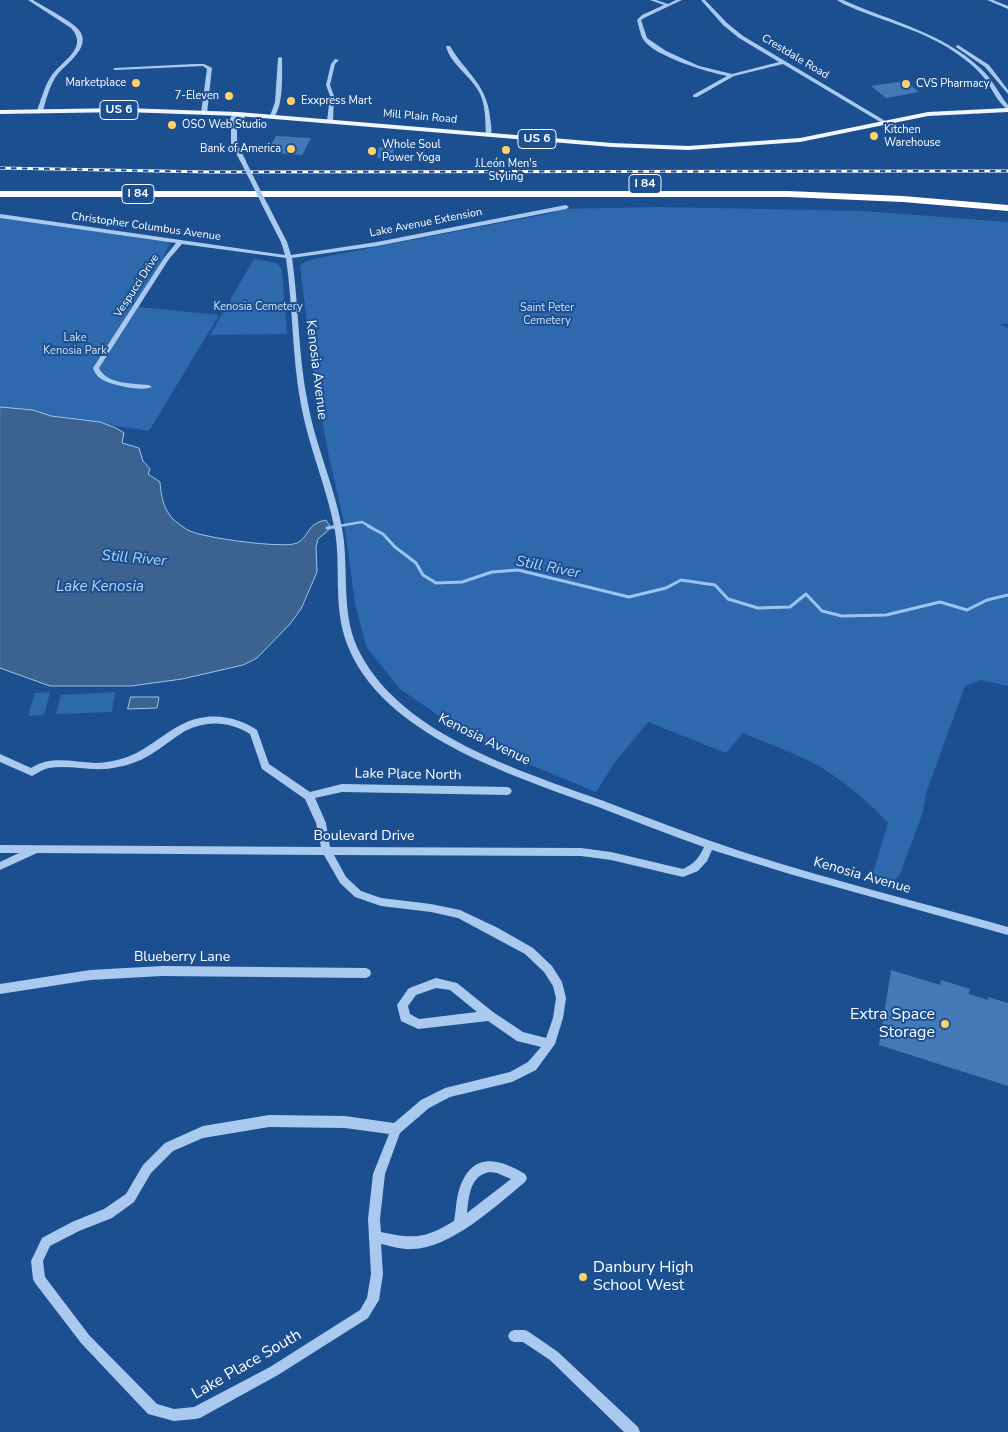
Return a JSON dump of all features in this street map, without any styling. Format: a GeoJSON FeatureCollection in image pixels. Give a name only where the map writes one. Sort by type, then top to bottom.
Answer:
{"type":"FeatureCollection","features":[{"type":"Feature","properties":{"kind":"highway","name":"I 84"},"geometry":{"type":"LineString","coordinates":[[0,184],[697,184],[872,188],[1008,200]]}},
{"type":"Feature","properties":{"kind":"highway","name":"I 84"},"geometry":{"type":"LineString","coordinates":[[0,194],[788,194],[904,199],[1008,208]]}},
{"type":"Feature","properties":{"kind":"main road","name":"US 6"},"geometry":{"type":"LineString","coordinates":[[884,122],[943,112],[1008,109]]}},
{"type":"Feature","properties":{"kind":"main road","name":"Mill Plain Road"},"geometry":{"type":"LineString","coordinates":[[0,112],[125,110],[204,112],[273,116],[612,145],[688,148],[759,144],[837,133],[884,122]]}},
{"type":"Feature","properties":{"kind":"street"},"geometry":{"type":"LineString","coordinates":[[30,0],[73,27],[79,32],[81,38],[79,48],[53,76],[40,111]]}},
{"type":"Feature","properties":{"kind":"street"},"geometry":{"type":"LineString","coordinates":[[652,0],[667,6]]}},
{"type":"Feature","properties":{"kind":"street"},"geometry":{"type":"LineString","coordinates":[[680,0],[639,20],[645,39],[685,62],[718,73],[732,75]]}},
{"type":"Feature","properties":{"kind":"street","name":"Crestdale Road"},"geometry":{"type":"LineString","coordinates":[[703,0],[733,31],[884,122]]}},
{"type":"Feature","properties":{"kind":"street"},"geometry":{"type":"LineString","coordinates":[[839,0],[924,34],[955,50],[983,73],[1008,109]]}},
{"type":"Feature","properties":{"kind":"street"},"geometry":{"type":"LineString","coordinates":[[850,0],[931,32],[963,48],[993,72],[1008,93]]}},
{"type":"Feature","properties":{"kind":"street"},"geometry":{"type":"LineString","coordinates":[[989,0],[1008,8]]}},
{"type":"Feature","properties":{"kind":"street"},"geometry":{"type":"LineString","coordinates":[[448,47],[452,55],[479,86],[484,95],[489,134]]}},
{"type":"Feature","properties":{"kind":"street"},"geometry":{"type":"LineString","coordinates":[[273,116],[278,102],[280,58]]}},
{"type":"Feature","properties":{"kind":"street"},"geometry":{"type":"LineString","coordinates":[[330,121],[332,96],[328,85],[333,64],[337,60]]}},
{"type":"Feature","properties":{"kind":"street"},"geometry":{"type":"LineString","coordinates":[[696,96],[732,75],[784,62]]}},
{"type":"Feature","properties":{"kind":"street"},"geometry":{"type":"LineString","coordinates":[[115,69],[194,65],[210,68],[204,112]]}},
{"type":"Feature","properties":{"kind":"street","name":"Kenosia Avenue"},"geometry":{"type":"LineString","coordinates":[[238,114],[242,117],[239,123],[234,125],[234,143],[284,242],[289,257],[303,400],[312,440],[336,518],[339,534],[342,600],[347,630],[360,660],[380,688],[393,702],[431,730],[486,758],[570,793],[710,844],[820,878],[1008,931]]}},
{"type":"Feature","properties":{"kind":"street","name":"Lake Avenue Extension"},"geometry":{"type":"LineString","coordinates":[[289,257],[377,244],[566,207]]}},
{"type":"Feature","properties":{"kind":"street","name":"Christopher Columbus Avenue"},"geometry":{"type":"LineString","coordinates":[[0,216],[289,257]]}},
{"type":"Feature","properties":{"kind":"street","name":"Vespucci Drive"},"geometry":{"type":"LineString","coordinates":[[149,387],[107,380],[100,376],[96,368],[167,258],[180,242]]}},
{"type":"Feature","properties":{"kind":"street"},"geometry":{"type":"LineString","coordinates":[[0,758],[32,772],[40,766],[56,763],[94,766],[118,763],[144,755],[179,729],[193,722],[208,719],[226,720],[254,732],[265,766],[309,796],[321,823],[326,850]]}},
{"type":"Feature","properties":{"kind":"street","name":"Lake Place North"},"geometry":{"type":"LineString","coordinates":[[309,796],[342,788],[507,791]]}},
{"type":"Feature","properties":{"kind":"street","name":"Boulevard Drive"},"geometry":{"type":"LineString","coordinates":[[0,849],[581,852],[611,856],[683,873],[695,868],[704,858],[710,844]]}},
{"type":"Feature","properties":{"kind":"street"},"geometry":{"type":"LineString","coordinates":[[0,866],[36,849]]}},
{"type":"Feature","properties":{"kind":"street","name":"Lake Place South"},"geometry":{"type":"LineString","coordinates":[[326,850],[343,880],[358,894],[381,902],[431,908],[460,914],[529,951],[548,970],[558,985],[561,998],[558,1018],[550,1044],[532,1066],[512,1077],[449,1092],[425,1104],[396,1129],[379,1174],[374,1219],[377,1274],[373,1300],[364,1314],[274,1372],[195,1413],[174,1416],[153,1409],[85,1339],[39,1279],[37,1260],[46,1242],[76,1226],[108,1214],[130,1198],[148,1169],[169,1147],[202,1132],[269,1121],[346,1122],[396,1129]]}},
{"type":"Feature","properties":{"kind":"street","name":"Blueberry Lane"},"geometry":{"type":"LineString","coordinates":[[0,989],[90,976],[152,971],[366,973]]}},
{"type":"Feature","properties":{"kind":"street"},"geometry":{"type":"LineString","coordinates":[[489,1016],[418,1024],[405,1017],[402,1005],[412,992],[436,983],[454,986],[489,1016],[521,1037],[550,1044]]}},
{"type":"Feature","properties":{"kind":"street"},"geometry":{"type":"LineString","coordinates":[[375,1237],[416,1244],[442,1236],[460,1223],[521,1178],[506,1168],[490,1166],[477,1171],[466,1186],[460,1223]]}},
{"type":"Feature","properties":{"kind":"street"},"geometry":{"type":"LineString","coordinates":[[514,1336],[525,1336],[554,1356],[633,1432]]}},
{"type":"Feature","properties":{"kind":"green space","name":"Saint Peter Cemetery"},"geometry":{"type":"Polygon","coordinates":[[[659,207],[864,211],[1008,222],[1008,324],[999,324],[1008,328],[1008,686],[981,680],[965,686],[926,793],[923,812],[900,874],[890,885],[878,882],[873,873],[888,823],[847,785],[819,766],[801,757],[743,733],[726,753],[648,722],[613,765],[596,792],[504,754],[463,733],[399,688],[366,646],[355,603],[344,522],[329,457],[314,377],[300,266],[313,259],[552,213],[560,209],[659,207]]]}},
{"type":"Feature","properties":{"kind":"green space","name":"Lake Kenosia Park"},"geometry":{"type":"Polygon","coordinates":[[[0,215],[171,241],[139,307],[219,315],[149,431],[51,416],[33,410],[0,407],[0,215]]]}},
{"type":"Feature","properties":{"kind":"green space","name":"Kenosia Cemetery"},"geometry":{"type":"Polygon","coordinates":[[[254,259],[277,263],[282,269],[287,334],[210,335],[254,259]]]}},
{"type":"Feature","properties":{"kind":"green space"},"geometry":{"type":"Polygon","coordinates":[[[50,692],[44,715],[28,716],[35,693],[50,692]]]}},
{"type":"Feature","properties":{"kind":"green space"},"geometry":{"type":"Polygon","coordinates":[[[115,692],[112,712],[56,714],[61,695],[115,692]]]}},
{"type":"Feature","properties":{"kind":"water","name":"Lake Kenosia"},"geometry":{"type":"Polygon","coordinates":[[[0,407],[33,410],[51,416],[100,422],[124,433],[122,443],[139,448],[143,461],[150,469],[148,474],[160,482],[166,510],[172,518],[186,529],[198,534],[244,542],[277,545],[290,544],[297,543],[311,527],[326,520],[331,528],[318,539],[316,547],[317,572],[301,609],[290,624],[257,658],[243,665],[182,679],[131,686],[50,686],[0,668],[0,407]]]}},
{"type":"Feature","properties":{"kind":"water"},"geometry":{"type":"Polygon","coordinates":[[[131,697],[159,697],[157,708],[128,709],[131,697]]]}},
{"type":"Feature","properties":{"kind":"building","name":"CVS Pharmacy"},"geometry":{"type":"Polygon","coordinates":[[[905,81],[919,92],[886,98],[871,86],[905,81]]]}},
{"type":"Feature","properties":{"kind":"building","name":"Bank of America"},"geometry":{"type":"Polygon","coordinates":[[[276,136],[311,138],[302,155],[274,153],[278,145],[271,145],[276,136]]]}},
{"type":"Feature","properties":{"kind":"building"},"geometry":{"type":"Polygon","coordinates":[[[379,147],[394,147],[393,156],[390,156],[390,158],[377,158],[379,147]]]}},
{"type":"Feature","properties":{"kind":"building","name":"Extra Space Storage"},"geometry":{"type":"Polygon","coordinates":[[[891,970],[940,985],[941,980],[970,989],[969,994],[988,1000],[988,997],[1008,1003],[1008,1086],[879,1045],[891,970]]]}},
{"type":"Feature","properties":{"kind":"waterway","name":"Still River"},"geometry":{"type":"LineString","coordinates":[[333,527],[362,522],[371,527]]}},
{"type":"Feature","properties":{"kind":"waterway","name":"Still River"},"geometry":{"type":"LineString","coordinates":[[327,528],[340,526]]}},
{"type":"Feature","properties":{"kind":"waterway","name":"Still River"},"geometry":{"type":"LineString","coordinates":[[368,526],[383,534],[395,547],[416,563],[423,575],[436,583],[462,582],[492,572],[518,570],[629,597],[666,588],[681,580],[715,585],[728,599],[758,608],[790,607],[806,594],[822,611],[842,616],[886,615],[940,602],[967,610],[987,600],[1008,595]]}},
{"type":"Feature","properties":{"kind":"railway"},"geometry":{"type":"LineString","coordinates":[[0,168],[211,172],[1008,171]]}},
{"type":"Feature","properties":{"kind":"place","name":"Marketplace"},"geometry":{"type":"Point","coordinates":[136,83]}},
{"type":"Feature","properties":{"kind":"place","name":"CVS Pharmacy"},"geometry":{"type":"Point","coordinates":[906,84]}},
{"type":"Feature","properties":{"kind":"place","name":"7-Eleven"},"geometry":{"type":"Point","coordinates":[229,96]}},
{"type":"Feature","properties":{"kind":"place","name":"Exxpress Mart"},"geometry":{"type":"Point","coordinates":[291,101]}},
{"type":"Feature","properties":{"kind":"place","name":"OSO Web Studio"},"geometry":{"type":"Point","coordinates":[172,125]}},
{"type":"Feature","properties":{"kind":"place","name":"Kitchen Warehouse"},"geometry":{"type":"Point","coordinates":[874,136]}},
{"type":"Feature","properties":{"kind":"place","name":"Bank of America"},"geometry":{"type":"Point","coordinates":[291,149]}},
{"type":"Feature","properties":{"kind":"place","name":"J.León Men's Styling"},"geometry":{"type":"Point","coordinates":[506,150]}},
{"type":"Feature","properties":{"kind":"place","name":"Whole Soul Power Yoga"},"geometry":{"type":"Point","coordinates":[372,151]}},
{"type":"Feature","properties":{"kind":"place","name":"Extra Space Storage"},"geometry":{"type":"Point","coordinates":[945,1024]}},
{"type":"Feature","properties":{"kind":"place","name":"Danbury High School West"},"geometry":{"type":"Point","coordinates":[583,1277]}}]}
